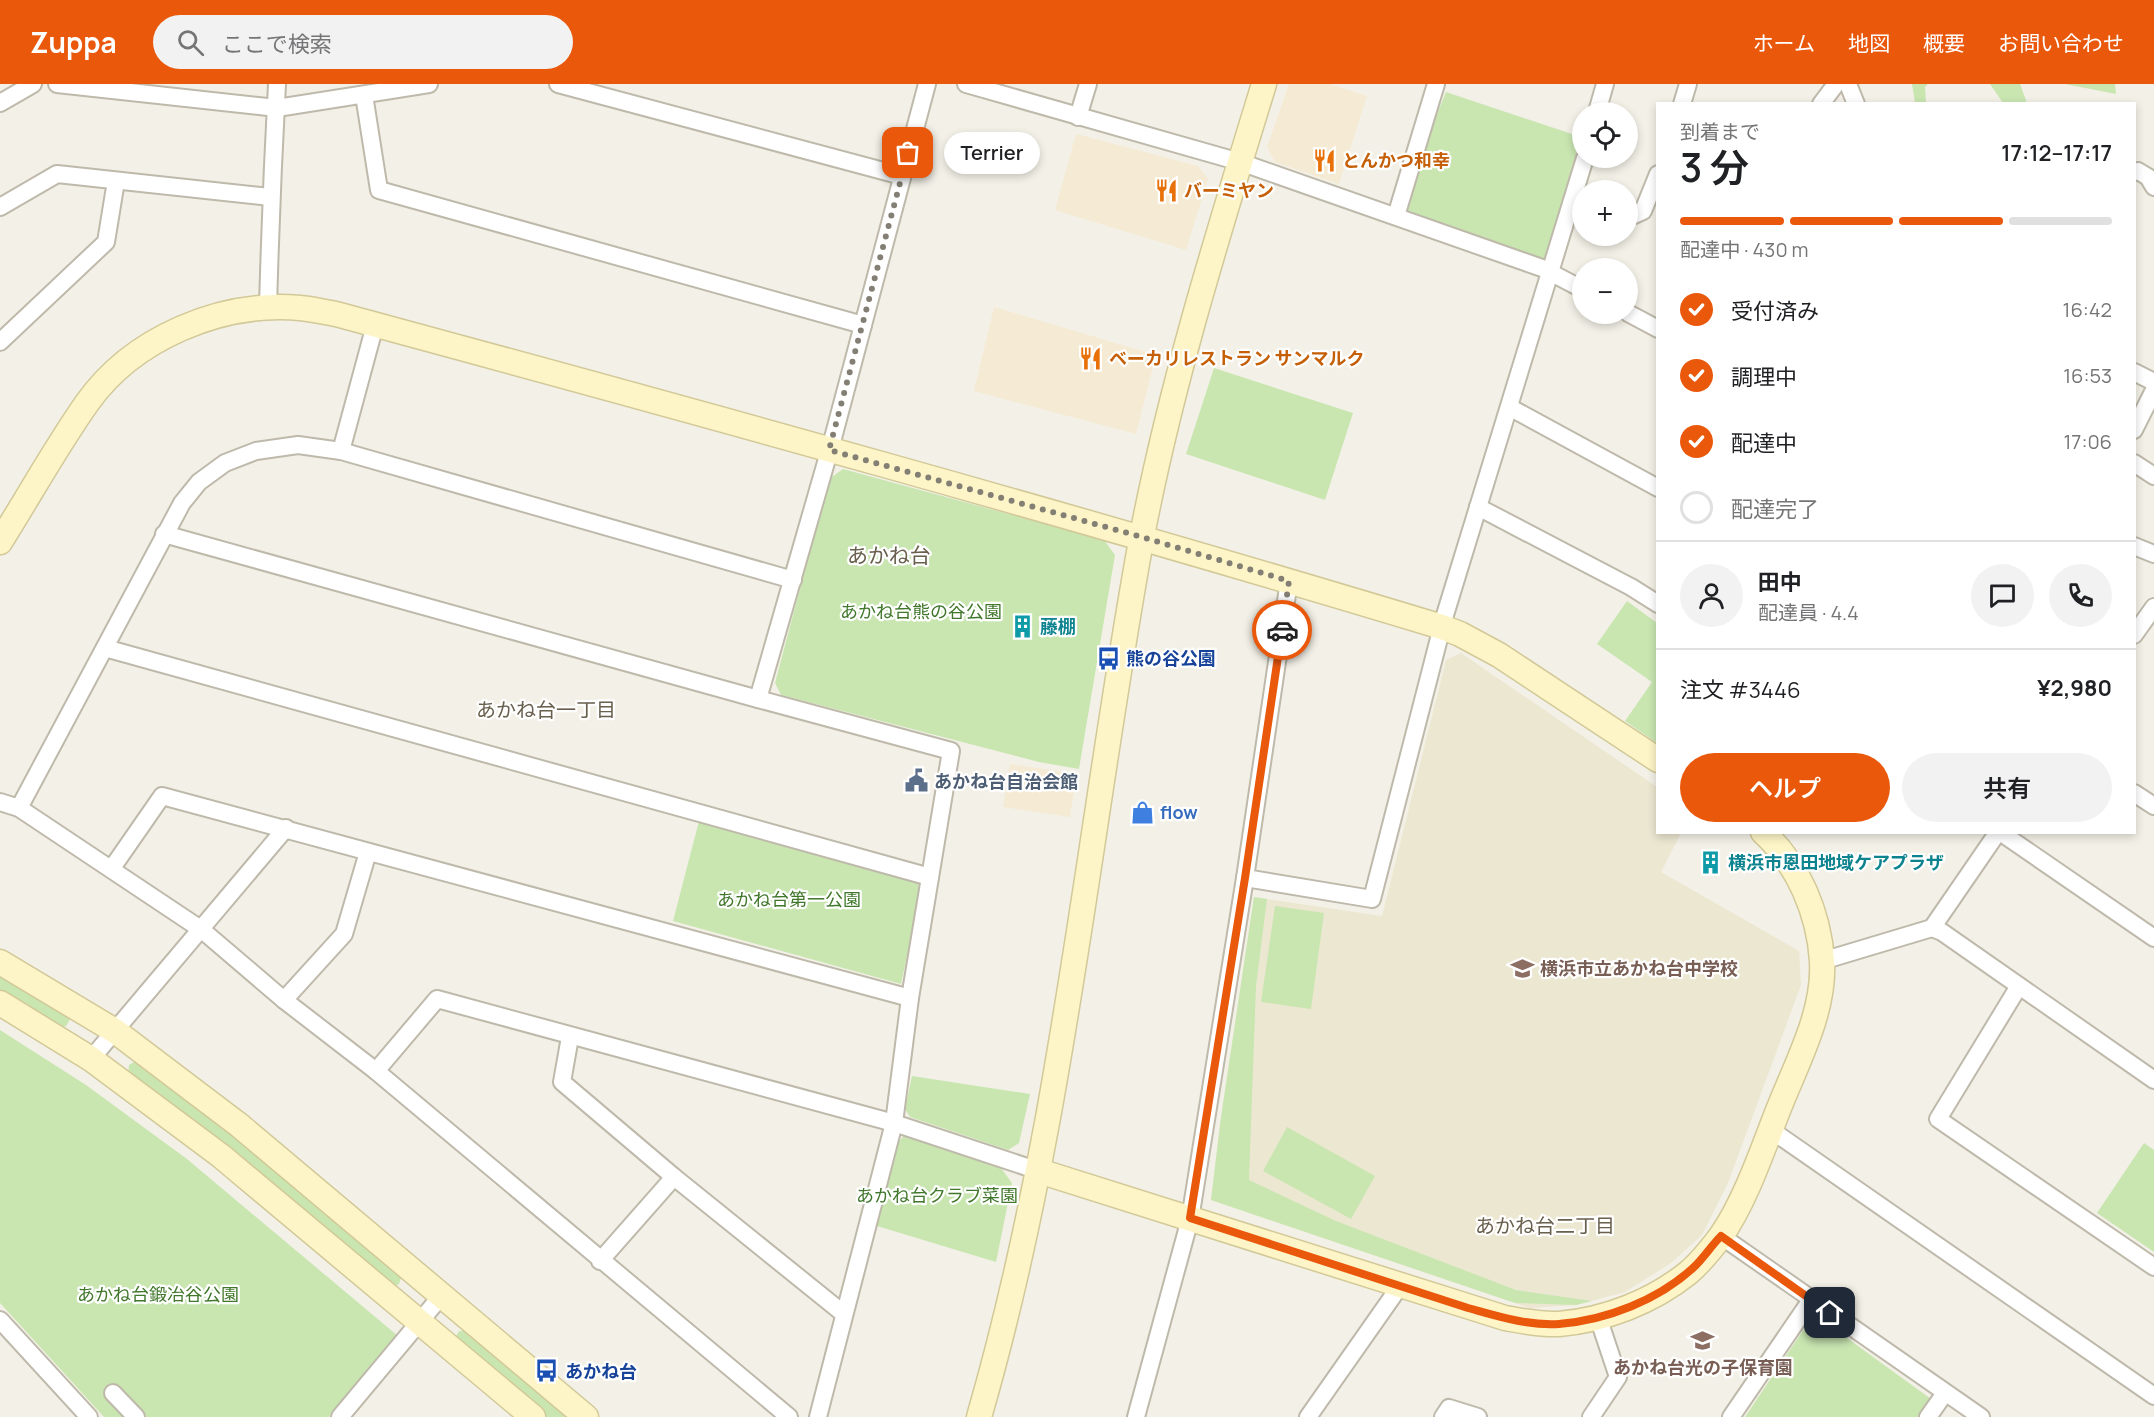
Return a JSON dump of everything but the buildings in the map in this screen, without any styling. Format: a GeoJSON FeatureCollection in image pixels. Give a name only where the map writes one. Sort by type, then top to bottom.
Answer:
{"type":"FeatureCollection","features":[{"type":"Feature","properties":{"kind":"street"},"geometry":{"type":"LineString","coordinates":[[0,103],[33,84]]}},
{"type":"Feature","properties":{"kind":"street"},"geometry":{"type":"LineString","coordinates":[[57,84],[277,108],[429,84]]}},
{"type":"Feature","properties":{"kind":"street"},"geometry":{"type":"LineString","coordinates":[[268,308],[270,197],[277,84]]}},
{"type":"Feature","properties":{"kind":"street"},"geometry":{"type":"LineString","coordinates":[[558,84],[902,176]]}},
{"type":"Feature","properties":{"kind":"street"},"geometry":{"type":"LineString","coordinates":[[758,699],[829,450],[927,84]]}},
{"type":"Feature","properties":{"kind":"street"},"geometry":{"type":"LineString","coordinates":[[966,84],[1240,162],[1549,272],[1572,285]]}},
{"type":"Feature","properties":{"kind":"street"},"geometry":{"type":"LineString","coordinates":[[1078,117],[1088,84]]}},
{"type":"Feature","properties":{"kind":"street"},"geometry":{"type":"LineString","coordinates":[[979,1417],[994,1365],[1039,1171],[1142,537],[1180,368],[1264,84]]}},
{"type":"Feature","properties":{"kind":"street"},"geometry":{"type":"LineString","coordinates":[[1396,216],[1436,84]]}},
{"type":"Feature","properties":{"kind":"street"},"geometry":{"type":"LineString","coordinates":[[1600,102],[1605,84]]}},
{"type":"Feature","properties":{"kind":"street"},"geometry":{"type":"LineString","coordinates":[[1683,102],[1688,84]]}},
{"type":"Feature","properties":{"kind":"street"},"geometry":{"type":"LineString","coordinates":[[1822,102],[1836,84]]}},
{"type":"Feature","properties":{"kind":"street"},"geometry":{"type":"LineString","coordinates":[[1848,84],[1855,102]]}},
{"type":"Feature","properties":{"kind":"street"},"geometry":{"type":"LineString","coordinates":[[364,95],[379,190],[863,325]]}},
{"type":"Feature","properties":{"kind":"street"},"geometry":{"type":"LineString","coordinates":[[2136,172],[2148,177],[2154,187]]}},
{"type":"Feature","properties":{"kind":"street"},"geometry":{"type":"LineString","coordinates":[[0,207],[57,174],[270,197]]}},
{"type":"Feature","properties":{"kind":"street"},"geometry":{"type":"LineString","coordinates":[[1638,213],[1643,211],[1656,179]]}},
{"type":"Feature","properties":{"kind":"street"},"geometry":{"type":"LineString","coordinates":[[0,342],[106,242],[116,181]]}},
{"type":"Feature","properties":{"kind":"street"},"geometry":{"type":"LineString","coordinates":[[1245,878],[1372,899],[1442,627],[1549,272],[1572,211]]}},
{"type":"Feature","properties":{"kind":"street"},"geometry":{"type":"LineString","coordinates":[[0,542],[88,401],[118,369],[152,342],[186,326],[231,312],[268,308],[299,308],[336,314],[1142,537],[1442,627],[1499,655],[1656,759]]}},
{"type":"Feature","properties":{"kind":"street"},"geometry":{"type":"LineString","coordinates":[[1638,318],[1656,327]]}},
{"type":"Feature","properties":{"kind":"street"},"geometry":{"type":"LineString","coordinates":[[341,451],[375,325]]}},
{"type":"Feature","properties":{"kind":"street"},"geometry":{"type":"LineString","coordinates":[[2136,373],[2154,382]]}},
{"type":"Feature","properties":{"kind":"street"},"geometry":{"type":"LineString","coordinates":[[2136,426],[2154,390]]}},
{"type":"Feature","properties":{"kind":"street"},"geometry":{"type":"LineString","coordinates":[[1509,407],[1656,487]]}},
{"type":"Feature","properties":{"kind":"street"},"geometry":{"type":"LineString","coordinates":[[19,808],[182,503],[199,482],[225,464],[256,451],[298,445],[341,451],[793,580]]}},
{"type":"Feature","properties":{"kind":"street"},"geometry":{"type":"LineString","coordinates":[[2136,464],[2154,476]]}},
{"type":"Feature","properties":{"kind":"street"},"geometry":{"type":"LineString","coordinates":[[1478,507],[1631,586],[1656,603]]}},
{"type":"Feature","properties":{"kind":"street"},"geometry":{"type":"LineString","coordinates":[[164,534],[951,751],[910,999],[894,1123],[818,1417]]}},
{"type":"Feature","properties":{"kind":"street"},"geometry":{"type":"LineString","coordinates":[[2136,547],[2154,554]]}},
{"type":"Feature","properties":{"kind":"street"},"geometry":{"type":"LineString","coordinates":[[1136,1417],[1190,1218],[1245,878],[1289,581]]}},
{"type":"Feature","properties":{"kind":"street"},"geometry":{"type":"LineString","coordinates":[[2143,633],[2154,607]]}},
{"type":"Feature","properties":{"kind":"street"},"geometry":{"type":"LineString","coordinates":[[105,648],[930,877]]}},
{"type":"Feature","properties":{"kind":"street"},"geometry":{"type":"LineString","coordinates":[[2136,794],[2154,806]]}},
{"type":"Feature","properties":{"kind":"street"},"geometry":{"type":"LineString","coordinates":[[112,868],[162,796],[910,999]]}},
{"type":"Feature","properties":{"kind":"street"},"geometry":{"type":"LineString","coordinates":[[0,802],[19,808],[202,930],[284,1000],[376,1071],[789,1417]]}},
{"type":"Feature","properties":{"kind":"street"},"geometry":{"type":"LineString","coordinates":[[91,1059],[286,828]]}},
{"type":"Feature","properties":{"kind":"street"},"geometry":{"type":"LineString","coordinates":[[376,1071],[437,999],[570,1037],[894,1123],[1505,1318],[1558,1324],[1599,1317],[1629,1307],[1654,1296],[1696,1266],[1721,1236],[1755,1168],[1814,1017],[1820,995],[1822,961],[1819,933],[1808,898],[1793,869],[1775,843],[1765,834]]}},
{"type":"Feature","properties":{"kind":"street"},"geometry":{"type":"LineString","coordinates":[[1822,961],[1932,928],[1998,834]]}},
{"type":"Feature","properties":{"kind":"street"},"geometry":{"type":"LineString","coordinates":[[2002,834],[2154,938]]}},
{"type":"Feature","properties":{"kind":"street"},"geometry":{"type":"LineString","coordinates":[[284,1000],[344,934],[368,852]]}},
{"type":"Feature","properties":{"kind":"street"},"geometry":{"type":"LineString","coordinates":[[1932,928],[1942,932],[2154,1080]]}},
{"type":"Feature","properties":{"kind":"street"},"geometry":{"type":"LineString","coordinates":[[0,962],[115,1031],[239,1125],[586,1417]]}},
{"type":"Feature","properties":{"kind":"street"},"geometry":{"type":"LineString","coordinates":[[2019,986],[1938,1119],[2154,1267]]}},
{"type":"Feature","properties":{"kind":"street"},"geometry":{"type":"LineString","coordinates":[[0,1003],[91,1059],[221,1156],[533,1417]]}},
{"type":"Feature","properties":{"kind":"street"},"geometry":{"type":"LineString","coordinates":[[570,1037],[562,1082],[674,1177],[844,1314]]}},
{"type":"Feature","properties":{"kind":"street"},"geometry":{"type":"LineString","coordinates":[[1771,1130],[2154,1396]]}},
{"type":"Feature","properties":{"kind":"street"},"geometry":{"type":"LineString","coordinates":[[600,1261],[674,1177]]}},
{"type":"Feature","properties":{"kind":"street"},"geometry":{"type":"LineString","coordinates":[[1721,1236],[1981,1417]]}},
{"type":"Feature","properties":{"kind":"street"},"geometry":{"type":"LineString","coordinates":[[1308,1417],[1400,1286]]}},
{"type":"Feature","properties":{"kind":"street"},"geometry":{"type":"LineString","coordinates":[[340,1417],[442,1295]]}},
{"type":"Feature","properties":{"kind":"street"},"geometry":{"type":"LineString","coordinates":[[1731,1417],[1811,1300]]}},
{"type":"Feature","properties":{"kind":"street"},"geometry":{"type":"LineString","coordinates":[[1591,1417],[1618,1377],[1599,1317]]}},
{"type":"Feature","properties":{"kind":"street"},"geometry":{"type":"LineString","coordinates":[[0,1320],[89,1417]]}},
{"type":"Feature","properties":{"kind":"street"},"geometry":{"type":"LineString","coordinates":[[1928,1417],[1945,1392]]}},
{"type":"Feature","properties":{"kind":"street"},"geometry":{"type":"LineString","coordinates":[[113,1393],[136,1417]]}},
{"type":"Feature","properties":{"kind":"street"},"geometry":{"type":"LineString","coordinates":[[1443,1417],[1449,1408],[1478,1417]]}},
{"type":"Feature","properties":{"kind":"shaded area"},"geometry":{"type":"Polygon","coordinates":[[[1289,84],[1329,84],[1367,96],[1339,184],[1275,162],[1267,147],[1289,84]]]}},
{"type":"Feature","properties":{"kind":"shaded area"},"geometry":{"type":"Polygon","coordinates":[[[1076,134],[1198,166],[1208,179],[1186,250],[1055,210],[1076,134]]]}},
{"type":"Feature","properties":{"kind":"shaded area"},"geometry":{"type":"Polygon","coordinates":[[[994,307],[1156,355],[1136,434],[974,391],[994,307]]]}},
{"type":"Feature","properties":{"kind":"shaded area","name":"横浜市立あかね台中学校"},"geometry":{"type":"Polygon","coordinates":[[[1461,653],[1656,786],[1656,834],[1680,834],[1661,872],[1799,951],[1801,985],[1728,1183],[1702,1235],[1671,1263],[1625,1292],[1576,1305],[1530,1308],[1211,1200],[1254,897],[1382,916],[1446,660],[1461,653]]]}},
{"type":"Feature","properties":{"kind":"shaded area"},"geometry":{"type":"Polygon","coordinates":[[[1010,764],[1077,774],[1070,817],[1003,807],[1010,764]]]}},
{"type":"Feature","properties":{"kind":"green space"},"geometry":{"type":"Polygon","coordinates":[[[1912,84],[1928,84],[1925,87],[1926,102],[1915,102],[1912,84]]]}},
{"type":"Feature","properties":{"kind":"green space"},"geometry":{"type":"Polygon","coordinates":[[[1990,84],[2020,84],[2027,102],[2002,102],[1990,84]]]}},
{"type":"Feature","properties":{"kind":"green space"},"geometry":{"type":"Polygon","coordinates":[[[2065,84],[2115,84],[2116,94],[2065,84]]]}},
{"type":"Feature","properties":{"kind":"green space"},"geometry":{"type":"Polygon","coordinates":[[[1446,92],[1572,134],[1572,167],[1542,268],[1398,209],[1446,92]]]}},
{"type":"Feature","properties":{"kind":"green space"},"geometry":{"type":"Polygon","coordinates":[[[1214,368],[1353,413],[1325,500],[1186,454],[1214,368]]]}},
{"type":"Feature","properties":{"kind":"green space","name":"あかね台熊の谷公園"},"geometry":{"type":"Polygon","coordinates":[[[843,469],[1104,540],[1115,555],[1079,769],[1039,762],[781,695],[775,683],[829,479],[843,469]]]}},
{"type":"Feature","properties":{"kind":"green space"},"geometry":{"type":"Polygon","coordinates":[[[1627,601],[1656,622],[1656,742],[1625,721],[1652,682],[1597,644],[1627,601]]]}},
{"type":"Feature","properties":{"kind":"green space","name":"あかね台第一公園"},"geometry":{"type":"Polygon","coordinates":[[[699,821],[923,882],[901,984],[673,921],[699,821]]]}},
{"type":"Feature","properties":{"kind":"green space"},"geometry":{"type":"Polygon","coordinates":[[[1254,897],[1267,899],[1256,986],[1249,1180],[1336,1221],[1516,1290],[1592,1301],[1576,1305],[1515,1303],[1211,1200],[1254,897]]]}},
{"type":"Feature","properties":{"kind":"green space"},"geometry":{"type":"Polygon","coordinates":[[[1275,906],[1324,913],[1311,1009],[1261,1002],[1275,906]]]}},
{"type":"Feature","properties":{"kind":"green space"},"geometry":{"type":"Polygon","coordinates":[[[0,974],[71,1017],[67,1025],[61,1029],[0,991],[0,974]]]}},
{"type":"Feature","properties":{"kind":"green space","name":"あかね台鍛冶谷公園"},"geometry":{"type":"Polygon","coordinates":[[[0,1030],[86,1085],[187,1159],[398,1336],[329,1417],[104,1417],[0,1303],[0,1030]]]}},
{"type":"Feature","properties":{"kind":"green space"},"geometry":{"type":"Polygon","coordinates":[[[134,1062],[140,1064],[214,1118],[394,1270],[401,1278],[399,1284],[393,1287],[128,1074],[129,1065],[134,1062]]]}},
{"type":"Feature","properties":{"kind":"green space"},"geometry":{"type":"Polygon","coordinates":[[[912,1076],[1030,1094],[1019,1143],[1008,1150],[910,1117],[905,1109],[912,1076]]]}},
{"type":"Feature","properties":{"kind":"green space"},"geometry":{"type":"Polygon","coordinates":[[[1287,1127],[1375,1176],[1351,1219],[1263,1171],[1287,1127]]]}},
{"type":"Feature","properties":{"kind":"green space","name":"あかね台クラブ菜園"},"geometry":{"type":"Polygon","coordinates":[[[905,1135],[1001,1168],[1012,1183],[996,1262],[877,1226],[897,1143],[905,1135]]]}},
{"type":"Feature","properties":{"kind":"green space"},"geometry":{"type":"Polygon","coordinates":[[[2144,1143],[2154,1150],[2154,1252],[2097,1213],[2144,1143]]]}},
{"type":"Feature","properties":{"kind":"green space"},"geometry":{"type":"Polygon","coordinates":[[[1814,1314],[1931,1399],[1918,1417],[1745,1417],[1814,1314]]]}},
{"type":"Feature","properties":{"kind":"green space"},"geometry":{"type":"Polygon","coordinates":[[[459,1331],[465,1331],[568,1417],[547,1417],[455,1338],[459,1331]]]}},
{"type":"Feature","properties":{"kind":"way so far"},"geometry":{"type":"LineString","coordinates":[[908,153],[829,450],[1142,537],[1289,581],[1282,630]]}},
{"type":"Feature","properties":{"kind":"place","name":"Terrier"},"geometry":{"type":"Point","coordinates":[908,153]}},
{"type":"Feature","properties":{"kind":"place","name":"とんかつ和幸"},"geometry":{"type":"Point","coordinates":[1324,160]}},
{"type":"Feature","properties":{"kind":"place","name":"バーミヤン"},"geometry":{"type":"Point","coordinates":[1166,190]}},
{"type":"Feature","properties":{"kind":"place","name":"ベーカリレストラン サンマルク"},"geometry":{"type":"Point","coordinates":[1091,358]}},
{"type":"Feature","properties":{"kind":"place","name":"藤棚"},"geometry":{"type":"Point","coordinates":[1022,626]}},
{"type":"Feature","properties":{"kind":"place","name":"熊の谷公園"},"geometry":{"type":"Point","coordinates":[1108,658]}},
{"type":"Feature","properties":{"kind":"place","name":"あかね台自治会館"},"geometry":{"type":"Point","coordinates":[916,781]}},
{"type":"Feature","properties":{"kind":"place","name":"flow"},"geometry":{"type":"Point","coordinates":[1142,812]}},
{"type":"Feature","properties":{"kind":"place","name":"横浜市恩田地域ケアプラザ"},"geometry":{"type":"Point","coordinates":[1710,862]}},
{"type":"Feature","properties":{"kind":"place","name":"横浜市立あかね台中学校"},"geometry":{"type":"Point","coordinates":[1522,968]}},
{"type":"Feature","properties":{"kind":"place","name":"あかね台光の子保育園"},"geometry":{"type":"Point","coordinates":[1703,1341]}},
{"type":"Feature","properties":{"kind":"place","name":"あかね台"},"geometry":{"type":"Point","coordinates":[547,1371]}},
{"type":"Feature","properties":{"kind":"district","name":"あかね台"},"geometry":{"type":"Point","coordinates":[889,555]}},
{"type":"Feature","properties":{"kind":"district","name":"あかね台一丁目"},"geometry":{"type":"Point","coordinates":[546,709]}},
{"type":"Feature","properties":{"kind":"district","name":"あかね台二丁目"},"geometry":{"type":"Point","coordinates":[1545,1225]}},
{"type":"Feature","properties":{"kind":"route"},"geometry":{"type":"LineString","coordinates":[[1282,630],[1190,1218],[1468,1308],[1505,1318],[1558,1324],[1599,1317],[1654,1296],[1696,1266],[1721,1236],[1830,1313]]}}]}
